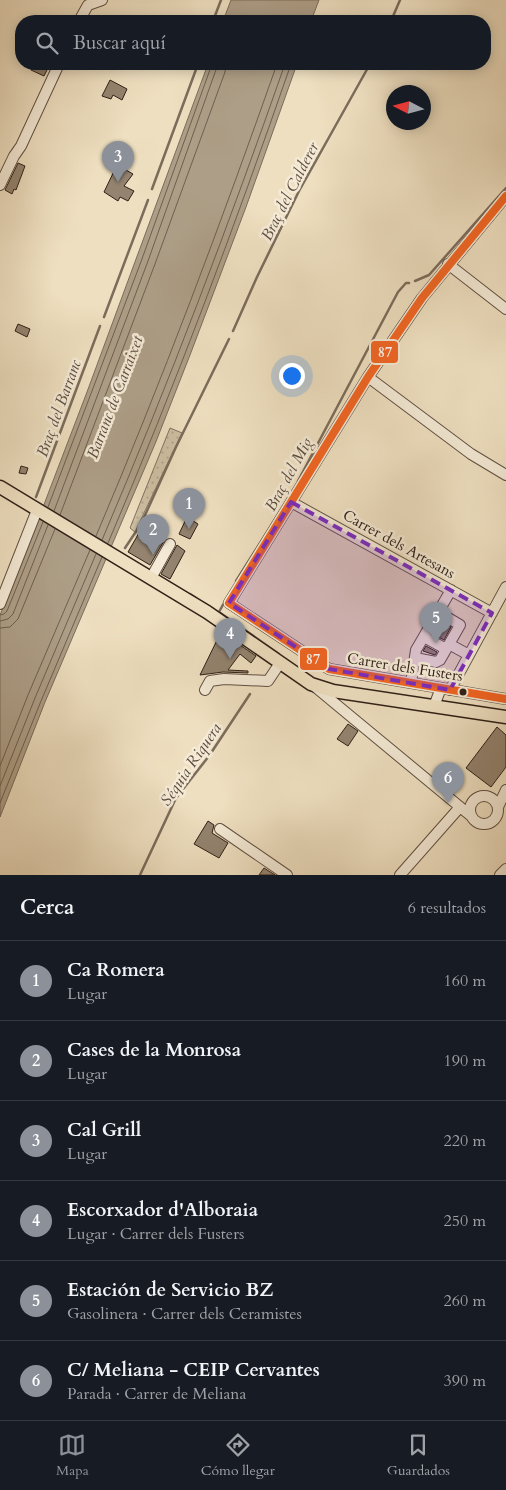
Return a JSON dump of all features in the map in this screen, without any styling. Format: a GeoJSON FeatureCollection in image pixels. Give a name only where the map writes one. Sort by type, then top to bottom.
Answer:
{"type":"FeatureCollection","features":[{"type":"Feature","properties":{"kind":"main road"},"geometry":{"type":"LineString","coordinates":[[0,487],[38,512],[111,553],[206,612],[311,684],[333,691],[506,717]]}},
{"type":"Feature","properties":{"kind":"street"},"geometry":{"type":"LineString","coordinates":[[82,15],[88,5],[97,1]]}},
{"type":"Feature","properties":{"kind":"street"},"geometry":{"type":"LineString","coordinates":[[0,185],[21,146],[56,70]]}},
{"type":"Feature","properties":{"kind":"street"},"geometry":{"type":"LineString","coordinates":[[292,502],[368,377],[422,298],[448,264],[506,196]]}},
{"type":"Feature","properties":{"kind":"street"},"geometry":{"type":"LineString","coordinates":[[448,264],[506,309]]}},
{"type":"Feature","properties":{"kind":"street"},"geometry":{"type":"LineString","coordinates":[[368,377],[471,454],[506,475]]}},
{"type":"Feature","properties":{"kind":"street","name":"Carrer dels Artesans"},"geometry":{"type":"LineString","coordinates":[[292,502],[492,613]]}},
{"type":"Feature","properties":{"kind":"street","name":"Carrer dels Fusters"},"geometry":{"type":"LineString","coordinates":[[292,502],[229,603],[328,669],[506,699]]}},
{"type":"Feature","properties":{"kind":"street"},"geometry":{"type":"LineString","coordinates":[[0,604],[38,512]]}},
{"type":"Feature","properties":{"kind":"street"},"geometry":{"type":"LineString","coordinates":[[151,578],[170,544]]}},
{"type":"Feature","properties":{"kind":"street"},"geometry":{"type":"LineString","coordinates":[[434,706],[468,655],[506,587]]}},
{"type":"Feature","properties":{"kind":"street"},"geometry":{"type":"LineString","coordinates":[[411,683],[416,650],[451,590]]}},
{"type":"Feature","properties":{"kind":"street"},"geometry":{"type":"LineString","coordinates":[[414,658],[436,662],[440,660],[460,625],[438,612]]}},
{"type":"Feature","properties":{"kind":"street"},"geometry":{"type":"LineString","coordinates":[[424,637],[468,655]]}},
{"type":"Feature","properties":{"kind":"street"},"geometry":{"type":"LineString","coordinates":[[205,690],[210,681],[224,679],[268,681],[280,663]]}},
{"type":"Feature","properties":{"kind":"street"},"geometry":{"type":"LineString","coordinates":[[311,684],[480,824],[489,824],[496,818],[505,792]]}},
{"type":"Feature","properties":{"kind":"street"},"geometry":{"type":"LineString","coordinates":[[471,816],[471,804],[477,798],[486,796],[499,806]]}},
{"type":"Feature","properties":{"kind":"street"},"geometry":{"type":"LineString","coordinates":[[400,875],[460,807]]}},
{"type":"Feature","properties":{"kind":"street"},"geometry":{"type":"LineString","coordinates":[[220,829],[287,875]]}},
{"type":"Feature","properties":{"kind":"street"},"geometry":{"type":"LineString","coordinates":[[500,875],[506,868]]}},
{"type":"Feature","properties":{"kind":"highlighted area"},"geometry":{"type":"Polygon","coordinates":[[[291,502],[492,613],[450,690],[329,669],[229,603],[291,502]]]}},
{"type":"Feature","properties":{"kind":"shaded area"},"geometry":{"type":"Polygon","coordinates":[[[170,428],[182,433],[135,532],[130,528],[170,428]]]}},
{"type":"Feature","properties":{"kind":"water"},"geometry":{"type":"Polygon","coordinates":[[[231,0],[319,0],[313,15],[225,15],[231,0]]]}},
{"type":"Feature","properties":{"kind":"water","name":"Barranc de Carraixet"},"geometry":{"type":"Polygon","coordinates":[[[206,70],[295,70],[246,207],[155,444],[45,702],[0,817],[0,615],[87,392],[206,70]]]}},
{"type":"Feature","properties":{"kind":"building"},"geometry":{"type":"Polygon","coordinates":[[[31,70],[47,70],[44,76],[31,70]]]}},
{"type":"Feature","properties":{"kind":"building"},"geometry":{"type":"Polygon","coordinates":[[[110,80],[127,89],[122,100],[113,95],[111,99],[102,96],[110,80]]]}},
{"type":"Feature","properties":{"kind":"building"},"geometry":{"type":"Polygon","coordinates":[[[18,163],[25,166],[16,190],[14,189],[12,194],[5,190],[18,163]]]}},
{"type":"Feature","properties":{"kind":"building"},"geometry":{"type":"Polygon","coordinates":[[[117,165],[133,174],[124,186],[134,191],[128,201],[120,197],[118,201],[104,192],[117,165]]]}},
{"type":"Feature","properties":{"kind":"building"},"geometry":{"type":"Polygon","coordinates":[[[18,324],[30,329],[27,337],[15,331],[18,324]]]}},
{"type":"Feature","properties":{"kind":"building"},"geometry":{"type":"Polygon","coordinates":[[[21,466],[28,468],[26,474],[19,473],[21,466]]]}},
{"type":"Feature","properties":{"kind":"building"},"geometry":{"type":"Polygon","coordinates":[[[187,517],[198,524],[190,539],[179,534],[187,517]]]}},
{"type":"Feature","properties":{"kind":"building"},"geometry":{"type":"Polygon","coordinates":[[[143,526],[148,529],[147,533],[164,541],[150,565],[128,552],[143,526]]]}},
{"type":"Feature","properties":{"kind":"building"},"geometry":{"type":"Polygon","coordinates":[[[177,545],[185,551],[170,579],[161,574],[177,545]]]}},
{"type":"Feature","properties":{"kind":"building"},"geometry":{"type":"Polygon","coordinates":[[[441,622],[451,627],[444,640],[435,635],[441,622]]]}},
{"type":"Feature","properties":{"kind":"building"},"geometry":{"type":"Polygon","coordinates":[[[221,632],[256,656],[251,663],[240,654],[228,670],[248,671],[248,673],[223,672],[200,675],[221,632]]]}},
{"type":"Feature","properties":{"kind":"building"},"geometry":{"type":"Polygon","coordinates":[[[426,646],[437,652],[435,655],[423,651],[426,646]]]}},
{"type":"Feature","properties":{"kind":"building"},"geometry":{"type":"Polygon","coordinates":[[[348,724],[358,731],[348,746],[337,739],[348,724]]]}},
{"type":"Feature","properties":{"kind":"building"},"geometry":{"type":"Polygon","coordinates":[[[497,727],[506,735],[506,767],[491,787],[466,768],[497,727]]]}},
{"type":"Feature","properties":{"kind":"building"},"geometry":{"type":"Polygon","coordinates":[[[208,821],[214,825],[212,833],[228,843],[219,858],[194,844],[208,821]]]}},
{"type":"Feature","properties":{"kind":"building"},"geometry":{"type":"Polygon","coordinates":[[[264,868],[275,875],[259,875],[264,868]]]}},
{"type":"Feature","properties":{"kind":"waterway","name":"Braç del Barranc"},"geometry":{"type":"LineString","coordinates":[[215,15],[221,0]]}},
{"type":"Feature","properties":{"kind":"waterway","name":"Braç del Calderer"},"geometry":{"type":"LineString","coordinates":[[394,15],[400,0]]}},
{"type":"Feature","properties":{"kind":"waterway","name":"Braç del Barranc"},"geometry":{"type":"LineString","coordinates":[[152,189],[196,70]]}},
{"type":"Feature","properties":{"kind":"waterway","name":"Braç del Calderer"},"geometry":{"type":"LineString","coordinates":[[233,331],[299,191],[367,70]]}},
{"type":"Feature","properties":{"kind":"waterway","name":"Braç del Mig"},"geometry":{"type":"LineString","coordinates":[[415,281],[429,275],[506,188]]}},
{"type":"Feature","properties":{"kind":"waterway","name":"Braç del Barranc"},"geometry":{"type":"LineString","coordinates":[[104,317],[148,200]]}},
{"type":"Feature","properties":{"kind":"waterway","name":"Braç del Mig"},"geometry":{"type":"LineString","coordinates":[[298,481],[398,292],[406,283],[409,283]]}},
{"type":"Feature","properties":{"kind":"waterway","name":"Braç del Barranc"},"geometry":{"type":"LineString","coordinates":[[36,497],[100,326]]}},
{"type":"Feature","properties":{"kind":"waterway","name":"Braç del Calderer"},"geometry":{"type":"LineString","coordinates":[[125,548],[141,524],[229,339]]}},
{"type":"Feature","properties":{"kind":"waterway","name":"Braç del Mig"},"geometry":{"type":"LineString","coordinates":[[236,581],[281,510]]}},
{"type":"Feature","properties":{"kind":"waterway","name":"Braç del Calderer"},"geometry":{"type":"LineString","coordinates":[[190,594],[196,598]]}},
{"type":"Feature","properties":{"kind":"waterway","name":"Braç del Mig"},"geometry":{"type":"LineString","coordinates":[[225,601],[219,612],[279,654]]}},
{"type":"Feature","properties":{"kind":"waterway","name":"Séquia Riquera"},"geometry":{"type":"LineString","coordinates":[[140,875],[176,798],[209,756],[250,694]]}},
{"type":"Feature","properties":{"kind":"transit line","name":"87"},"geometry":{"type":"LineString","coordinates":[[506,196],[422,298],[368,377],[229,603],[329,669],[506,699]]}},
{"type":"Feature","properties":{"kind":"place","name":"Cal Grill"},"geometry":{"type":"Point","coordinates":[118,182]}},
{"type":"Feature","properties":{"kind":"place","name":"Ca Romera"},"geometry":{"type":"Point","coordinates":[189,529]}},
{"type":"Feature","properties":{"kind":"place","name":"Cases de la Monrosa"},"geometry":{"type":"Point","coordinates":[153,555]}},
{"type":"Feature","properties":{"kind":"place","name":"Estación de Servicio BZ"},"geometry":{"type":"Point","coordinates":[436,643]}},
{"type":"Feature","properties":{"kind":"place","name":"Escorxador d'Alboraia"},"geometry":{"type":"Point","coordinates":[230,659]}},
{"type":"Feature","properties":{"kind":"place","name":"C/ Meliana - CEIP Cervantes"},"geometry":{"type":"Point","coordinates":[448,803]}}]}
